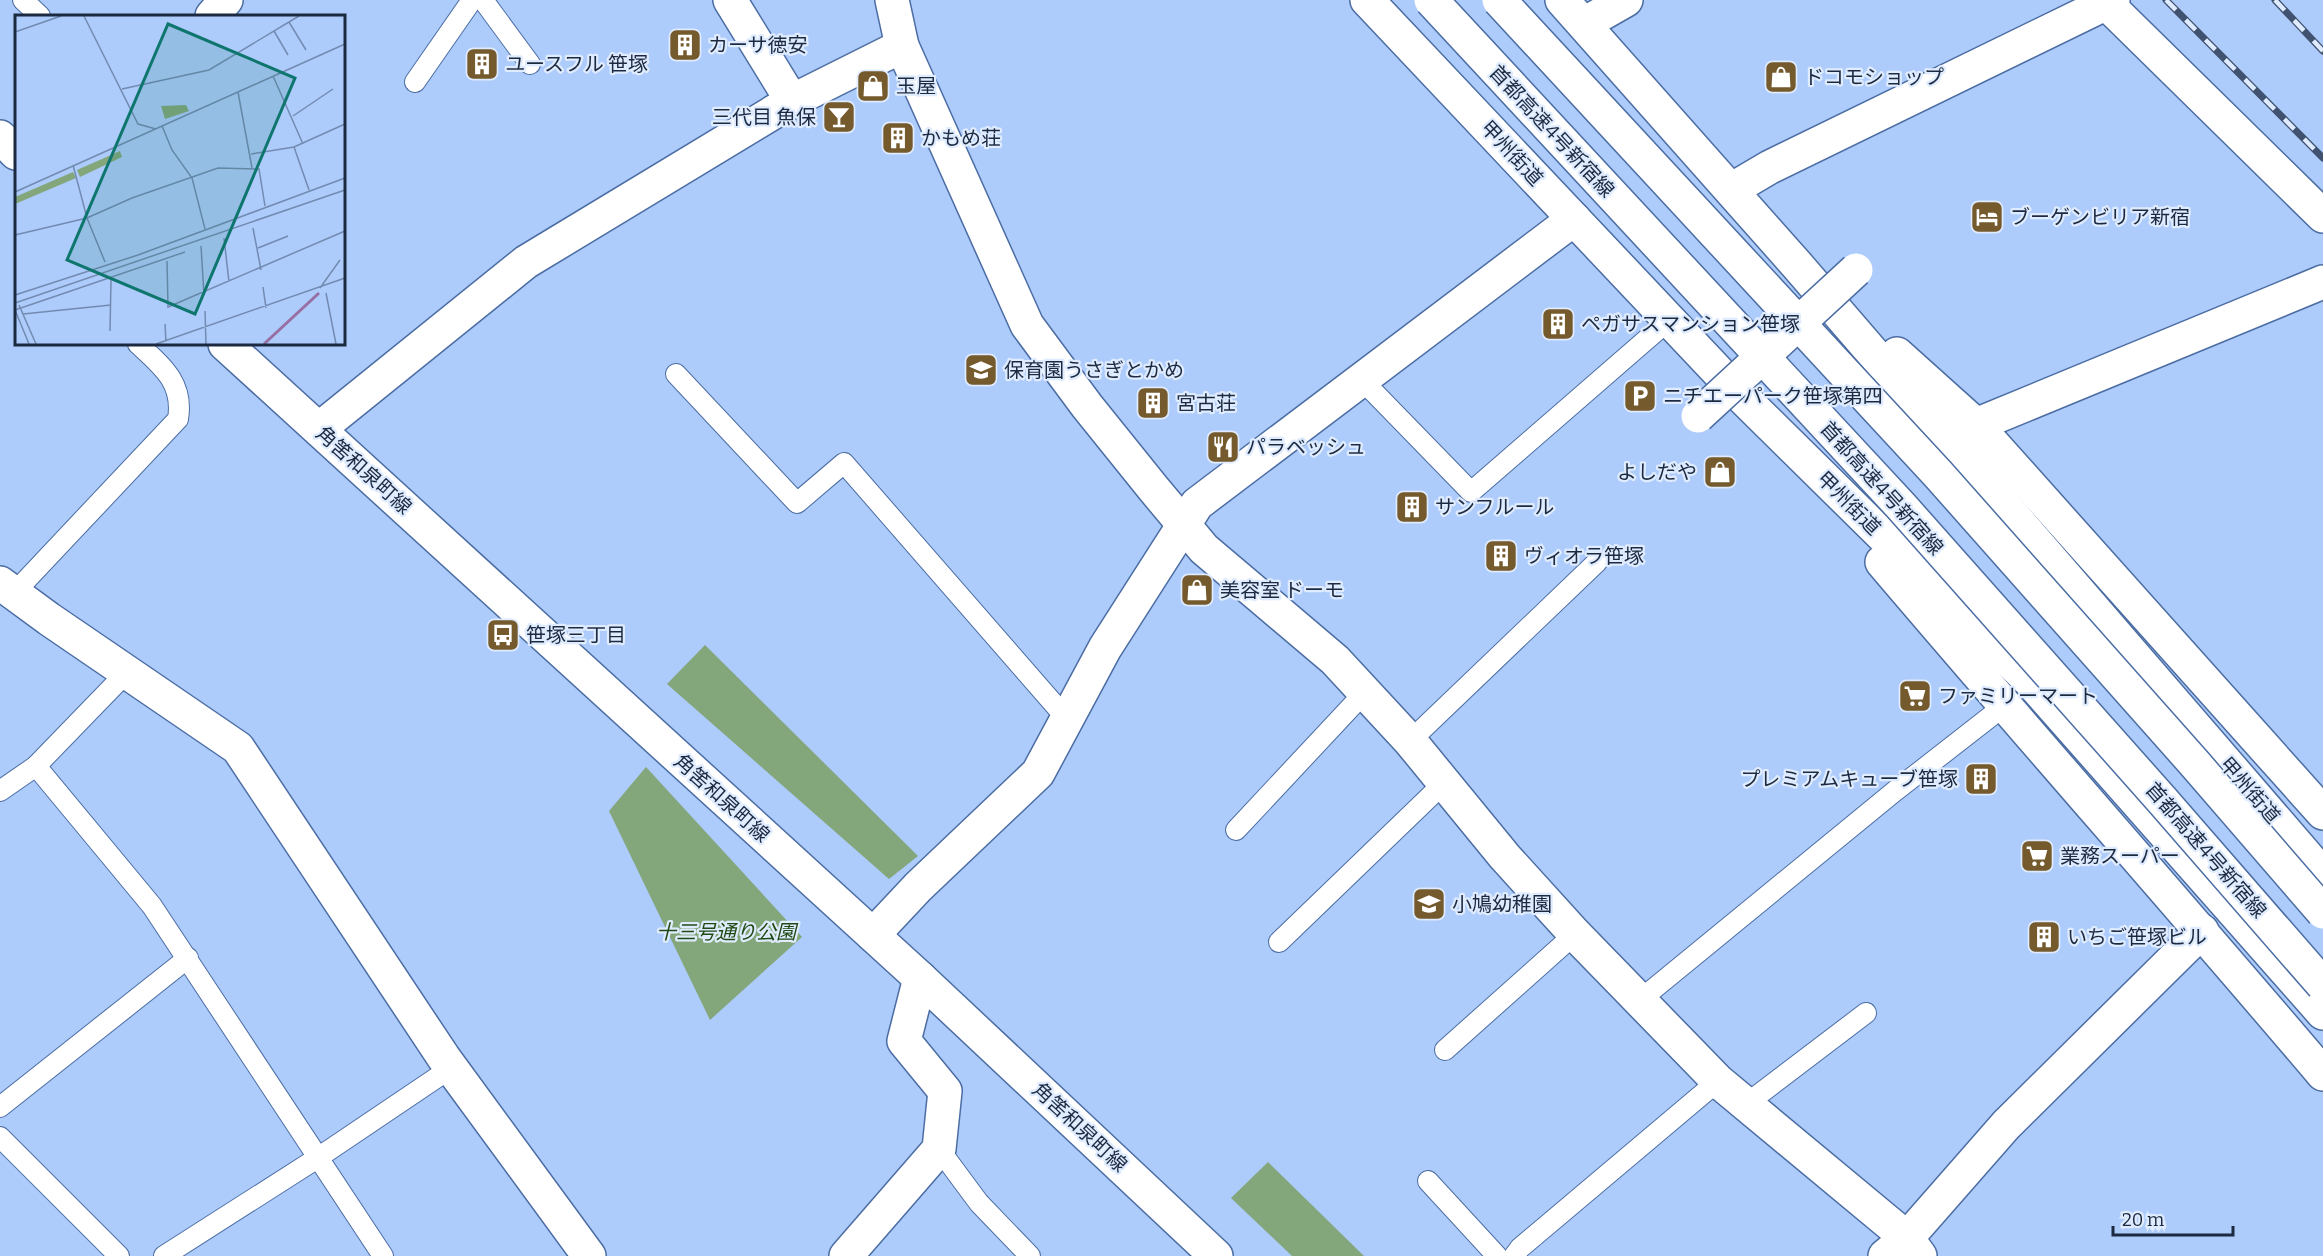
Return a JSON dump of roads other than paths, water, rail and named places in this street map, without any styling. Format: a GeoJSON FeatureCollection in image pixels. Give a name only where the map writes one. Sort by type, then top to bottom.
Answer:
{"type":"FeatureCollection","features":[{"type":"Feature","properties":{"kind":"main road"},"geometry":{"type":"LineString","coordinates":[[730,0],[792,101]]}},
{"type":"Feature","properties":{"kind":"main road"},"geometry":{"type":"LineString","coordinates":[[892,0],[902,46],[1027,325],[1087,406],[1204,549],[1335,660],[1410,741],[1505,857],[1575,934],[1718,1081],[1904,1250],[2006,1125],[2202,932]]}},
{"type":"Feature","properties":{"kind":"main road","name":"甲州街道"},"geometry":{"type":"LineString","coordinates":[[1367,0],[1741,396],[2032,683],[2323,1013]]}},
{"type":"Feature","properties":{"kind":"main road","name":"首都高速4号新宿線"},"geometry":{"type":"LineString","coordinates":[[1431,0],[1901,506],[2162,800],[2323,986]]}},
{"type":"Feature","properties":{"kind":"main road"},"geometry":{"type":"LineString","coordinates":[[1499,0],[1938,474],[2323,912]]}},
{"type":"Feature","properties":{"kind":"main road","name":"甲州街道"},"geometry":{"type":"LineString","coordinates":[[1562,0],[1797,265],[2323,874]]}},
{"type":"Feature","properties":{"kind":"main road"},"geometry":{"type":"LineString","coordinates":[[1584,24],[1626,0]]}},
{"type":"Feature","properties":{"kind":"main road"},"geometry":{"type":"LineString","coordinates":[[1731,190],[1780,162],[2108,1],[2323,216]]}},
{"type":"Feature","properties":{"kind":"main road"},"geometry":{"type":"LineString","coordinates":[[320,429],[526,262],[792,101],[902,46]]}},
{"type":"Feature","properties":{"kind":"main road"},"geometry":{"type":"LineString","coordinates":[[0,137],[15,152]]}},
{"type":"Feature","properties":{"kind":"main road"},"geometry":{"type":"LineString","coordinates":[[873,935],[918,887],[1038,773],[1105,648],[1197,504],[1575,219]]}},
{"type":"Feature","properties":{"kind":"main road"},"geometry":{"type":"LineString","coordinates":[[1797,265],[1976,425],[2323,813]]}},
{"type":"Feature","properties":{"kind":"main road"},"geometry":{"type":"LineString","coordinates":[[1698,416],[1856,270]]}},
{"type":"Feature","properties":{"kind":"main road"},"geometry":{"type":"LineString","coordinates":[[1976,425],[2323,282]]}},
{"type":"Feature","properties":{"kind":"main road","name":"角筈和泉町線"},"geometry":{"type":"LineString","coordinates":[[226,345],[920,978],[1216,1256]]}},
{"type":"Feature","properties":{"kind":"main road"},"geometry":{"type":"LineString","coordinates":[[1741,396],[2004,706],[2323,1074]]}},
{"type":"Feature","properties":{"kind":"main road"},"geometry":{"type":"LineString","coordinates":[[7,588],[238,748],[451,1068],[589,1256]]}},
{"type":"Feature","properties":{"kind":"main road"},"geometry":{"type":"LineString","coordinates":[[846,1256],[939,1149],[945,1091],[904,1041],[920,978]]}},
{"type":"Feature","properties":{"kind":"lane"},"geometry":{"type":"LineString","coordinates":[[23,0],[39,15]]}},
{"type":"Feature","properties":{"kind":"lane"},"geometry":{"type":"LineString","coordinates":[[483,0],[530,64]]}},
{"type":"Feature","properties":{"kind":"lane"},"geometry":{"type":"LineString","coordinates":[[415,82],[464,3]]}},
{"type":"Feature","properties":{"kind":"lane"},"geometry":{"type":"LineString","coordinates":[[1363,381],[1471,492],[1669,320]]}},
{"type":"Feature","properties":{"kind":"lane"},"geometry":{"type":"LineString","coordinates":[[7,588],[178,419],[181,402],[167,370],[139,345]]}},
{"type":"Feature","properties":{"kind":"lane"},"geometry":{"type":"LineString","coordinates":[[676,374],[797,503],[844,463],[1067,719]]}},
{"type":"Feature","properties":{"kind":"lane"},"geometry":{"type":"LineString","coordinates":[[1410,741],[1597,562]]}},
{"type":"Feature","properties":{"kind":"lane"},"geometry":{"type":"LineString","coordinates":[[0,791],[36,765],[128,671]]}},
{"type":"Feature","properties":{"kind":"lane"},"geometry":{"type":"LineString","coordinates":[[1236,830],[1365,692]]}},
{"type":"Feature","properties":{"kind":"lane"},"geometry":{"type":"LineString","coordinates":[[1640,1000],[2004,706]]}},
{"type":"Feature","properties":{"kind":"lane"},"geometry":{"type":"LineString","coordinates":[[36,765],[152,906],[383,1256]]}},
{"type":"Feature","properties":{"kind":"lane"},"geometry":{"type":"LineString","coordinates":[[1279,942],[1445,782]]}},
{"type":"Feature","properties":{"kind":"lane"},"geometry":{"type":"LineString","coordinates":[[1445,1050],[1575,934]]}},
{"type":"Feature","properties":{"kind":"lane"},"geometry":{"type":"LineString","coordinates":[[0,1107],[188,958]]}},
{"type":"Feature","properties":{"kind":"lane"},"geometry":{"type":"LineString","coordinates":[[1745,1105],[1866,1013]]}},
{"type":"Feature","properties":{"kind":"lane"},"geometry":{"type":"LineString","coordinates":[[164,1256],[319,1157],[451,1068]]}},
{"type":"Feature","properties":{"kind":"lane"},"geometry":{"type":"LineString","coordinates":[[1514,1256],[1520,1248],[1718,1081]]}},
{"type":"Feature","properties":{"kind":"lane"},"geometry":{"type":"LineString","coordinates":[[0,1137],[118,1256]]}},
{"type":"Feature","properties":{"kind":"lane"},"geometry":{"type":"LineString","coordinates":[[939,1149],[979,1203],[1030,1256]]}},
{"type":"Feature","properties":{"kind":"lane"},"geometry":{"type":"LineString","coordinates":[[1428,1181],[1497,1256]]}},
{"type":"Feature","properties":{"kind":"railway"},"geometry":{"type":"LineString","coordinates":[[2166,0],[2323,158]]}},
{"type":"Feature","properties":{"kind":"railway"},"geometry":{"type":"LineString","coordinates":[[2275,0],[2323,51]]}},
{"type":"Feature","properties":{"kind":"place","name":"カーサ徳安"},"geometry":{"type":"Point","coordinates":[685,45]}},
{"type":"Feature","properties":{"kind":"place","name":"ユースフル 笹塚"},"geometry":{"type":"Point","coordinates":[482,64]}},
{"type":"Feature","properties":{"kind":"place","name":"ドコモショップ"},"geometry":{"type":"Point","coordinates":[1781,77]}},
{"type":"Feature","properties":{"kind":"place","name":"玉屋"},"geometry":{"type":"Point","coordinates":[873,86]}},
{"type":"Feature","properties":{"kind":"place","name":"三代目 魚保"},"geometry":{"type":"Point","coordinates":[839,117]}},
{"type":"Feature","properties":{"kind":"place","name":"かもめ荘"},"geometry":{"type":"Point","coordinates":[898,138]}},
{"type":"Feature","properties":{"kind":"place","name":"ブーゲンビリア新宿"},"geometry":{"type":"Point","coordinates":[1987,217]}},
{"type":"Feature","properties":{"kind":"place","name":"ペガサスマンション笹塚"},"geometry":{"type":"Point","coordinates":[1558,324]}},
{"type":"Feature","properties":{"kind":"place","name":"保育園うさぎとかめ"},"geometry":{"type":"Point","coordinates":[981,370]}},
{"type":"Feature","properties":{"kind":"place","name":"ニチエーパーク笹塚第四"},"geometry":{"type":"Point","coordinates":[1640,396]}},
{"type":"Feature","properties":{"kind":"place","name":"宮古荘"},"geometry":{"type":"Point","coordinates":[1153,403]}},
{"type":"Feature","properties":{"kind":"place","name":"パラベッシュ"},"geometry":{"type":"Point","coordinates":[1223,447]}},
{"type":"Feature","properties":{"kind":"place","name":"よしだや"},"geometry":{"type":"Point","coordinates":[1720,472]}},
{"type":"Feature","properties":{"kind":"place","name":"サンフルール"},"geometry":{"type":"Point","coordinates":[1412,507]}},
{"type":"Feature","properties":{"kind":"place","name":"ヴィオラ笹塚"},"geometry":{"type":"Point","coordinates":[1501,556]}},
{"type":"Feature","properties":{"kind":"place","name":"美容室 ドーモ"},"geometry":{"type":"Point","coordinates":[1197,590]}},
{"type":"Feature","properties":{"kind":"place","name":"笹塚三丁目"},"geometry":{"type":"Point","coordinates":[503,635]}},
{"type":"Feature","properties":{"kind":"place","name":"ファミリーマート"},"geometry":{"type":"Point","coordinates":[1915,696]}},
{"type":"Feature","properties":{"kind":"place","name":"プレミアムキューブ笹塚"},"geometry":{"type":"Point","coordinates":[1981,779]}},
{"type":"Feature","properties":{"kind":"place","name":"業務スーパー"},"geometry":{"type":"Point","coordinates":[2037,856]}},
{"type":"Feature","properties":{"kind":"place","name":"小鳩幼稚園"},"geometry":{"type":"Point","coordinates":[1429,904]}},
{"type":"Feature","properties":{"kind":"place","name":"いちご笹塚ビル"},"geometry":{"type":"Point","coordinates":[2044,937]}},
{"type":"Feature","properties":{"kind":"park label","name":"十三号通り公園"},"geometry":{"type":"Point","coordinates":[726,932]}}]}
